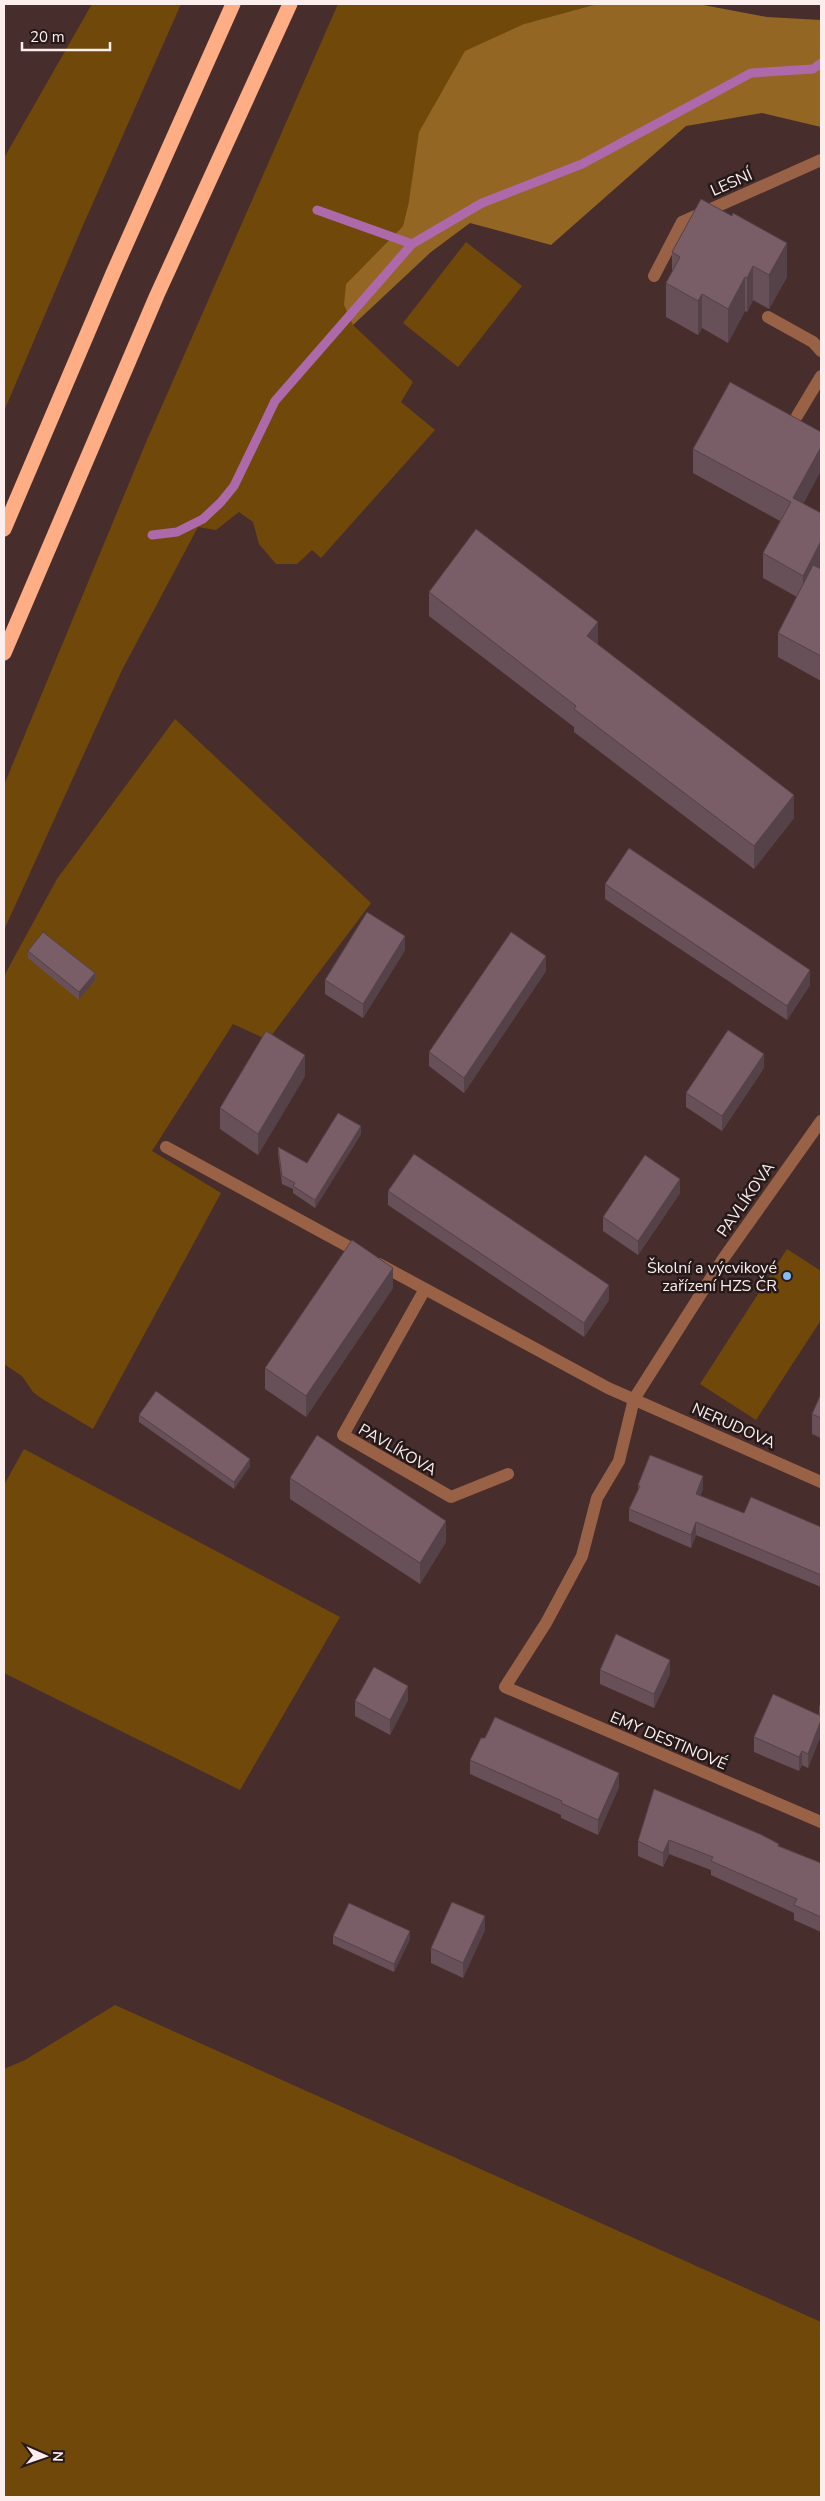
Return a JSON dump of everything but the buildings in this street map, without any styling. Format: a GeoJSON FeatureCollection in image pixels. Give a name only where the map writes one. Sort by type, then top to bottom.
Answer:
{"type":"FeatureCollection","features":[{"type":"Feature","properties":{"kind":"highway"},"geometry":{"type":"LineString","coordinates":[[4,529],[118,262],[233,4]]}},
{"type":"Feature","properties":{"kind":"highway"},"geometry":{"type":"LineString","coordinates":[[4,653],[154,304],[290,4]]}},
{"type":"Feature","properties":{"kind":"street","name":"LESNÍ"},"geometry":{"type":"LineString","coordinates":[[654,276],[682,222],[821,160]]}},
{"type":"Feature","properties":{"kind":"street"},"geometry":{"type":"LineString","coordinates":[[768,317],[813,342],[821,351]]}},
{"type":"Feature","properties":{"kind":"street"},"geometry":{"type":"LineString","coordinates":[[797,416],[821,376]]}},
{"type":"Feature","properties":{"kind":"street","name":"PAVLÍKOVA"},"geometry":{"type":"LineString","coordinates":[[505,1687],[546,1623],[582,1556],[597,1498],[619,1461],[634,1399],[723,1259],[821,1121]]}},
{"type":"Feature","properties":{"kind":"street"},"geometry":{"type":"LineString","coordinates":[[166,1147],[608,1388],[634,1399]]}},
{"type":"Feature","properties":{"kind":"street","name":"PAVLÍKOVA"},"geometry":{"type":"LineString","coordinates":[[425,1289],[343,1436],[451,1498],[508,1474]]}},
{"type":"Feature","properties":{"kind":"street","name":"NERUDOVA"},"geometry":{"type":"LineString","coordinates":[[634,1399],[821,1482]]}},
{"type":"Feature","properties":{"kind":"street","name":"EMY DESTINOVÉ"},"geometry":{"type":"LineString","coordinates":[[505,1687],[821,1822]]}},
{"type":"Feature","properties":{"kind":"shaded area"},"geometry":{"type":"Polygon","coordinates":[[[92,4],[181,4],[84,223],[4,411],[4,158],[92,4]]]}},
{"type":"Feature","properties":{"kind":"shaded area"},"geometry":{"type":"Polygon","coordinates":[[[338,4],[597,4],[524,24],[409,201],[403,226],[346,284],[353,325],[413,382],[401,402],[435,430],[321,558],[312,550],[297,564],[276,564],[259,544],[253,522],[239,512],[216,530],[198,527],[122,670],[4,930],[4,785],[147,440],[338,4]]]}},
{"type":"Feature","properties":{"kind":"shaded area"},"geometry":{"type":"Polygon","coordinates":[[[597,4],[698,4],[767,17],[821,20],[821,127],[762,113],[686,126],[551,245],[470,223],[431,252],[353,325],[344,305],[346,284],[403,226],[409,201],[419,132],[465,51],[524,24],[597,4]]]}},
{"type":"Feature","properties":{"kind":"shaded area"},"geometry":{"type":"Polygon","coordinates":[[[466,242],[522,286],[458,367],[403,323],[466,242]]]}},
{"type":"Feature","properties":{"kind":"shaded area"},"geometry":{"type":"Polygon","coordinates":[[[175,719],[371,903],[268,1040],[233,1024],[152,1151],[221,1193],[93,1429],[41,1398],[33,1392],[22,1376],[4,1364],[4,976],[57,879],[175,719]]]}},
{"type":"Feature","properties":{"kind":"shaded area"},"geometry":{"type":"Polygon","coordinates":[[[787,1249],[821,1271],[821,1320],[756,1420],[700,1384],[787,1249]]]}},
{"type":"Feature","properties":{"kind":"shaded area"},"geometry":{"type":"Polygon","coordinates":[[[24,1449],[340,1617],[240,1790],[4,1673],[4,1485],[24,1449]]]}},
{"type":"Feature","properties":{"kind":"shaded area"},"geometry":{"type":"Polygon","coordinates":[[[115,2005],[821,2322],[821,2497],[4,2497],[4,2069],[25,2060],[115,2005]]]}},
{"type":"Feature","properties":{"kind":"waterway"},"geometry":{"type":"LineString","coordinates":[[317,210],[412,244],[482,203],[582,164],[751,73],[813,69],[821,63]]}},
{"type":"Feature","properties":{"kind":"waterway"},"geometry":{"type":"LineString","coordinates":[[152,535],[177,532],[203,519],[221,502],[234,486],[275,401],[412,244]]}},
{"type":"Feature","properties":{"kind":"place","name":"Školní a výcvikové zařízení HZS ČR"},"geometry":{"type":"Point","coordinates":[787,1276]}}]}
